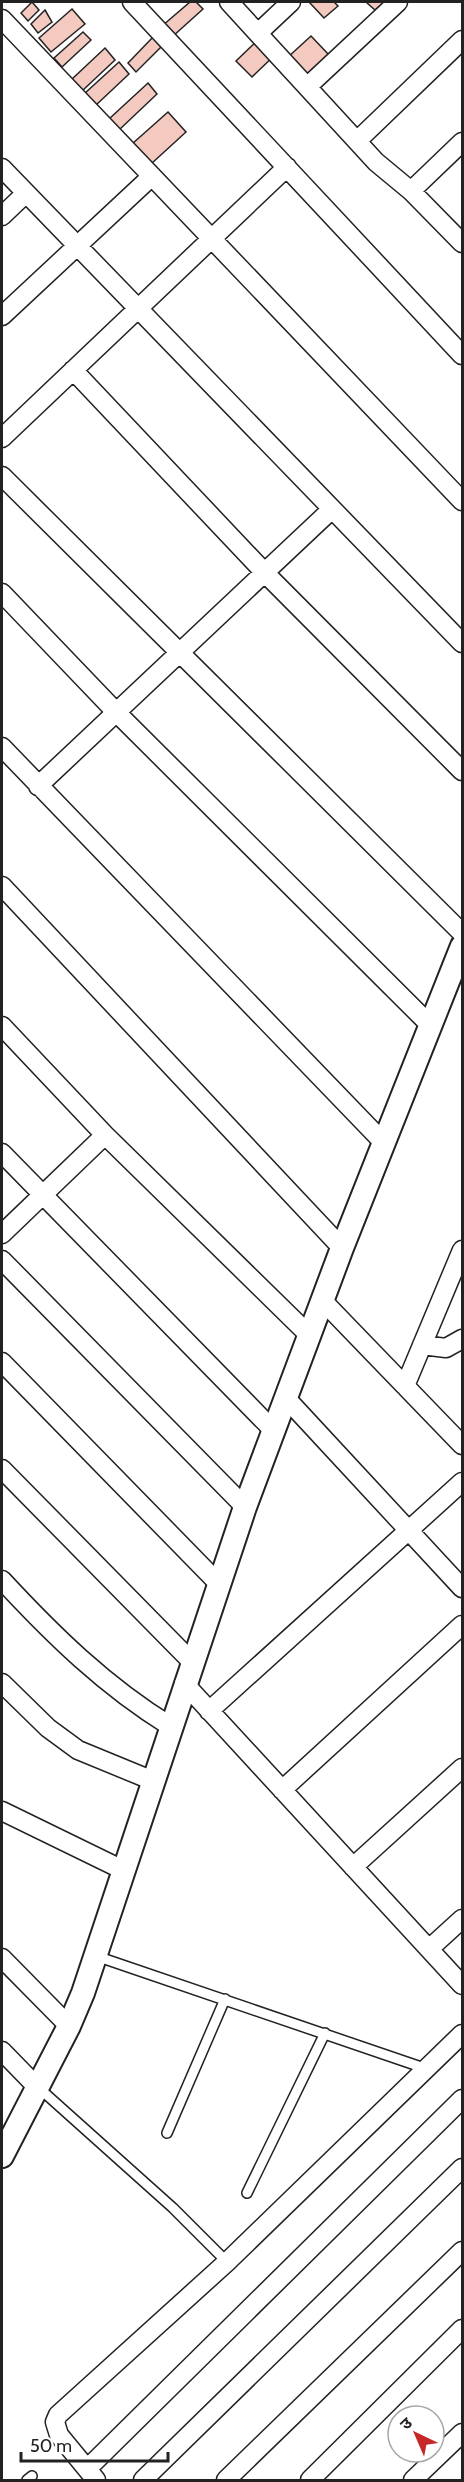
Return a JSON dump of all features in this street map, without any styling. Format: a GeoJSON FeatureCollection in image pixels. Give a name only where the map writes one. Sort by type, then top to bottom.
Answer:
{"type":"FeatureCollection","features":[{"type":"Feature","properties":{"kind":"street"},"geometry":{"type":"LineString","coordinates":[[132,2],[462,355]]}},
{"type":"Feature","properties":{"kind":"street"},"geometry":{"type":"LineString","coordinates":[[229,2],[376,162],[411,191],[462,240]]}},
{"type":"Feature","properties":{"kind":"street"},"geometry":{"type":"LineString","coordinates":[[258,33],[291,2]]}},
{"type":"Feature","properties":{"kind":"street"},"geometry":{"type":"LineString","coordinates":[[308,86],[398,2]]}},
{"type":"Feature","properties":{"kind":"street"},"geometry":{"type":"LineString","coordinates":[[2,19],[462,501]]}},
{"type":"Feature","properties":{"kind":"street"},"geometry":{"type":"LineString","coordinates":[[358,140],[462,40]]}},
{"type":"Feature","properties":{"kind":"street"},"geometry":{"type":"LineString","coordinates":[[411,191],[462,141]]}},
{"type":"Feature","properties":{"kind":"street"},"geometry":{"type":"LineString","coordinates":[[2,438],[287,167]]}},
{"type":"Feature","properties":{"kind":"street"},"geometry":{"type":"LineString","coordinates":[[2,168],[462,643]]}},
{"type":"Feature","properties":{"kind":"street"},"geometry":{"type":"LineString","coordinates":[[2,316],[152,176]]}},
{"type":"Feature","properties":{"kind":"street"},"geometry":{"type":"LineString","coordinates":[[2,216],[25,194]]}},
{"type":"Feature","properties":{"kind":"street"},"geometry":{"type":"LineString","coordinates":[[73,370],[266,573],[462,771]]}},
{"type":"Feature","properties":{"kind":"street"},"geometry":{"type":"LineString","coordinates":[[2,476],[462,933]]}},
{"type":"Feature","properties":{"kind":"street"},"geometry":{"type":"LineString","coordinates":[[38,786],[332,509]]}},
{"type":"Feature","properties":{"kind":"street"},"geometry":{"type":"LineString","coordinates":[[2,593],[115,711],[430,1025]]}},
{"type":"Feature","properties":{"kind":"street"},"geometry":{"type":"LineString","coordinates":[[2,747],[384,1143]]}},
{"type":"Feature","properties":{"kind":"street"},"geometry":{"type":"LineString","coordinates":[[2,886],[342,1248]]}},
{"type":"Feature","properties":{"kind":"street"},"geometry":{"type":"LineString","coordinates":[[2,2156],[69,2026],[96,1956],[151,1780],[244,1507],[342,1248],[462,946]]}},
{"type":"Feature","properties":{"kind":"street"},"geometry":{"type":"LineString","coordinates":[[2,1026],[105,1135],[310,1336]]}},
{"type":"Feature","properties":{"kind":"street"},"geometry":{"type":"LineString","coordinates":[[2,1234],[105,1135]]}},
{"type":"Feature","properties":{"kind":"street"},"geometry":{"type":"LineString","coordinates":[[2,1153],[42,1197],[273,1430]]}},
{"type":"Feature","properties":{"kind":"street"},"geometry":{"type":"LineString","coordinates":[[405,1386],[462,1250]]}},
{"type":"Feature","properties":{"kind":"street"},"geometry":{"type":"LineString","coordinates":[[2,1260],[244,1507]]}},
{"type":"Feature","properties":{"kind":"street"},"geometry":{"type":"LineString","coordinates":[[322,1300],[462,1445]]}},
{"type":"Feature","properties":{"kind":"street"},"geometry":{"type":"LineString","coordinates":[[422,1345],[446,1348],[462,1338]]}},
{"type":"Feature","properties":{"kind":"street"},"geometry":{"type":"LineString","coordinates":[[2,1362],[218,1583]]}},
{"type":"Feature","properties":{"kind":"street"},"geometry":{"type":"LineString","coordinates":[[285,1397],[462,1588]]}},
{"type":"Feature","properties":{"kind":"street"},"geometry":{"type":"LineString","coordinates":[[2,1469],[192,1661]]}},
{"type":"Feature","properties":{"kind":"street"},"geometry":{"type":"LineString","coordinates":[[209,1711],[462,1482]]}},
{"type":"Feature","properties":{"kind":"street"},"geometry":{"type":"LineString","coordinates":[[2,1580],[50,1632],[93,1671],[140,1707],[170,1726]]}},
{"type":"Feature","properties":{"kind":"street"},"geometry":{"type":"LineString","coordinates":[[282,1790],[462,1625]]}},
{"type":"Feature","properties":{"kind":"street"},"geometry":{"type":"LineString","coordinates":[[2,1683],[48,1728],[78,1750],[151,1780]]}},
{"type":"Feature","properties":{"kind":"street"},"geometry":{"type":"LineString","coordinates":[[184,1683],[462,1985]]}},
{"type":"Feature","properties":{"kind":"street"},"geometry":{"type":"LineString","coordinates":[[353,1867],[462,1768]]}},
{"type":"Feature","properties":{"kind":"street"},"geometry":{"type":"LineString","coordinates":[[5,1811],[123,1870]]}},
{"type":"Feature","properties":{"kind":"street"},"geometry":{"type":"LineString","coordinates":[[429,1949],[462,1919]]}},
{"type":"Feature","properties":{"kind":"street"},"geometry":{"type":"LineString","coordinates":[[2,1958],[69,2026]]}},
{"type":"Feature","properties":{"kind":"street"},"geometry":{"type":"LineString","coordinates":[[462,2034],[226,2262],[58,2415],[55,2422],[59,2435],[92,2475],[462,2098]]}},
{"type":"Feature","properties":{"kind":"street"},"geometry":{"type":"LineString","coordinates":[[2,2051],[37,2087]]}},
{"type":"Feature","properties":{"kind":"street"},"geometry":{"type":"LineString","coordinates":[[143,2481],[462,2168]]}},
{"type":"Feature","properties":{"kind":"street"},"geometry":{"type":"LineString","coordinates":[[226,2481],[462,2251]]}},
{"type":"Feature","properties":{"kind":"street"},"geometry":{"type":"LineString","coordinates":[[310,2481],[462,2330]]}},
{"type":"Feature","properties":{"kind":"street"},"geometry":{"type":"LineString","coordinates":[[413,2481],[462,2433]]}},
{"type":"Feature","properties":{"kind":"lane"},"geometry":{"type":"LineString","coordinates":[[96,1956],[427,2069]]}},
{"type":"Feature","properties":{"kind":"lane"},"geometry":{"type":"LineString","coordinates":[[167,2133],[225,1999]]}},
{"type":"Feature","properties":{"kind":"lane"},"geometry":{"type":"LineString","coordinates":[[247,2193],[325,2033]]}},
{"type":"Feature","properties":{"kind":"lane"},"geometry":{"type":"LineString","coordinates":[[37,2087],[157,2193],[226,2262]]}},
{"type":"Feature","properties":{"kind":"building"},"geometry":{"type":"Polygon","coordinates":[[[32,2],[39,10],[28,21],[21,13],[32,2]]]}},
{"type":"Feature","properties":{"kind":"building"},"geometry":{"type":"Polygon","coordinates":[[[190,2],[196,2],[203,9],[172,37],[162,26],[190,2]]]}},
{"type":"Feature","properties":{"kind":"building"},"geometry":{"type":"Polygon","coordinates":[[[309,2],[334,2],[338,6],[324,18],[309,2]]]}},
{"type":"Feature","properties":{"kind":"building"},"geometry":{"type":"Polygon","coordinates":[[[366,2],[384,2],[375,10],[366,2]]]}},
{"type":"Feature","properties":{"kind":"building"},"geometry":{"type":"Polygon","coordinates":[[[72,9],[85,24],[51,52],[39,38],[72,9]]]}},
{"type":"Feature","properties":{"kind":"building"},"geometry":{"type":"Polygon","coordinates":[[[45,10],[52,22],[38,33],[31,24],[45,10]]]}},
{"type":"Feature","properties":{"kind":"building"},"geometry":{"type":"Polygon","coordinates":[[[83,32],[91,40],[62,67],[54,58],[83,32]]]}},
{"type":"Feature","properties":{"kind":"building"},"geometry":{"type":"Polygon","coordinates":[[[154,36],[163,45],[136,72],[128,63],[154,36]]]}},
{"type":"Feature","properties":{"kind":"building"},"geometry":{"type":"Polygon","coordinates":[[[311,36],[330,56],[306,79],[287,58],[311,36]]]}},
{"type":"Feature","properties":{"kind":"building"},"geometry":{"type":"Polygon","coordinates":[[[261,37],[277,53],[252,77],[236,61],[261,37]]]}},
{"type":"Feature","properties":{"kind":"building"},"geometry":{"type":"Polygon","coordinates":[[[105,48],[115,60],[82,91],[71,80],[105,48]]]}},
{"type":"Feature","properties":{"kind":"building"},"geometry":{"type":"Polygon","coordinates":[[[119,62],[129,74],[95,106],[84,94],[119,62]]]}},
{"type":"Feature","properties":{"kind":"building"},"geometry":{"type":"Polygon","coordinates":[[[148,83],[157,94],[119,130],[109,119],[148,83]]]}},
{"type":"Feature","properties":{"kind":"building"},"geometry":{"type":"Polygon","coordinates":[[[168,112],[186,132],[151,164],[132,144],[168,112]]]}}]}
